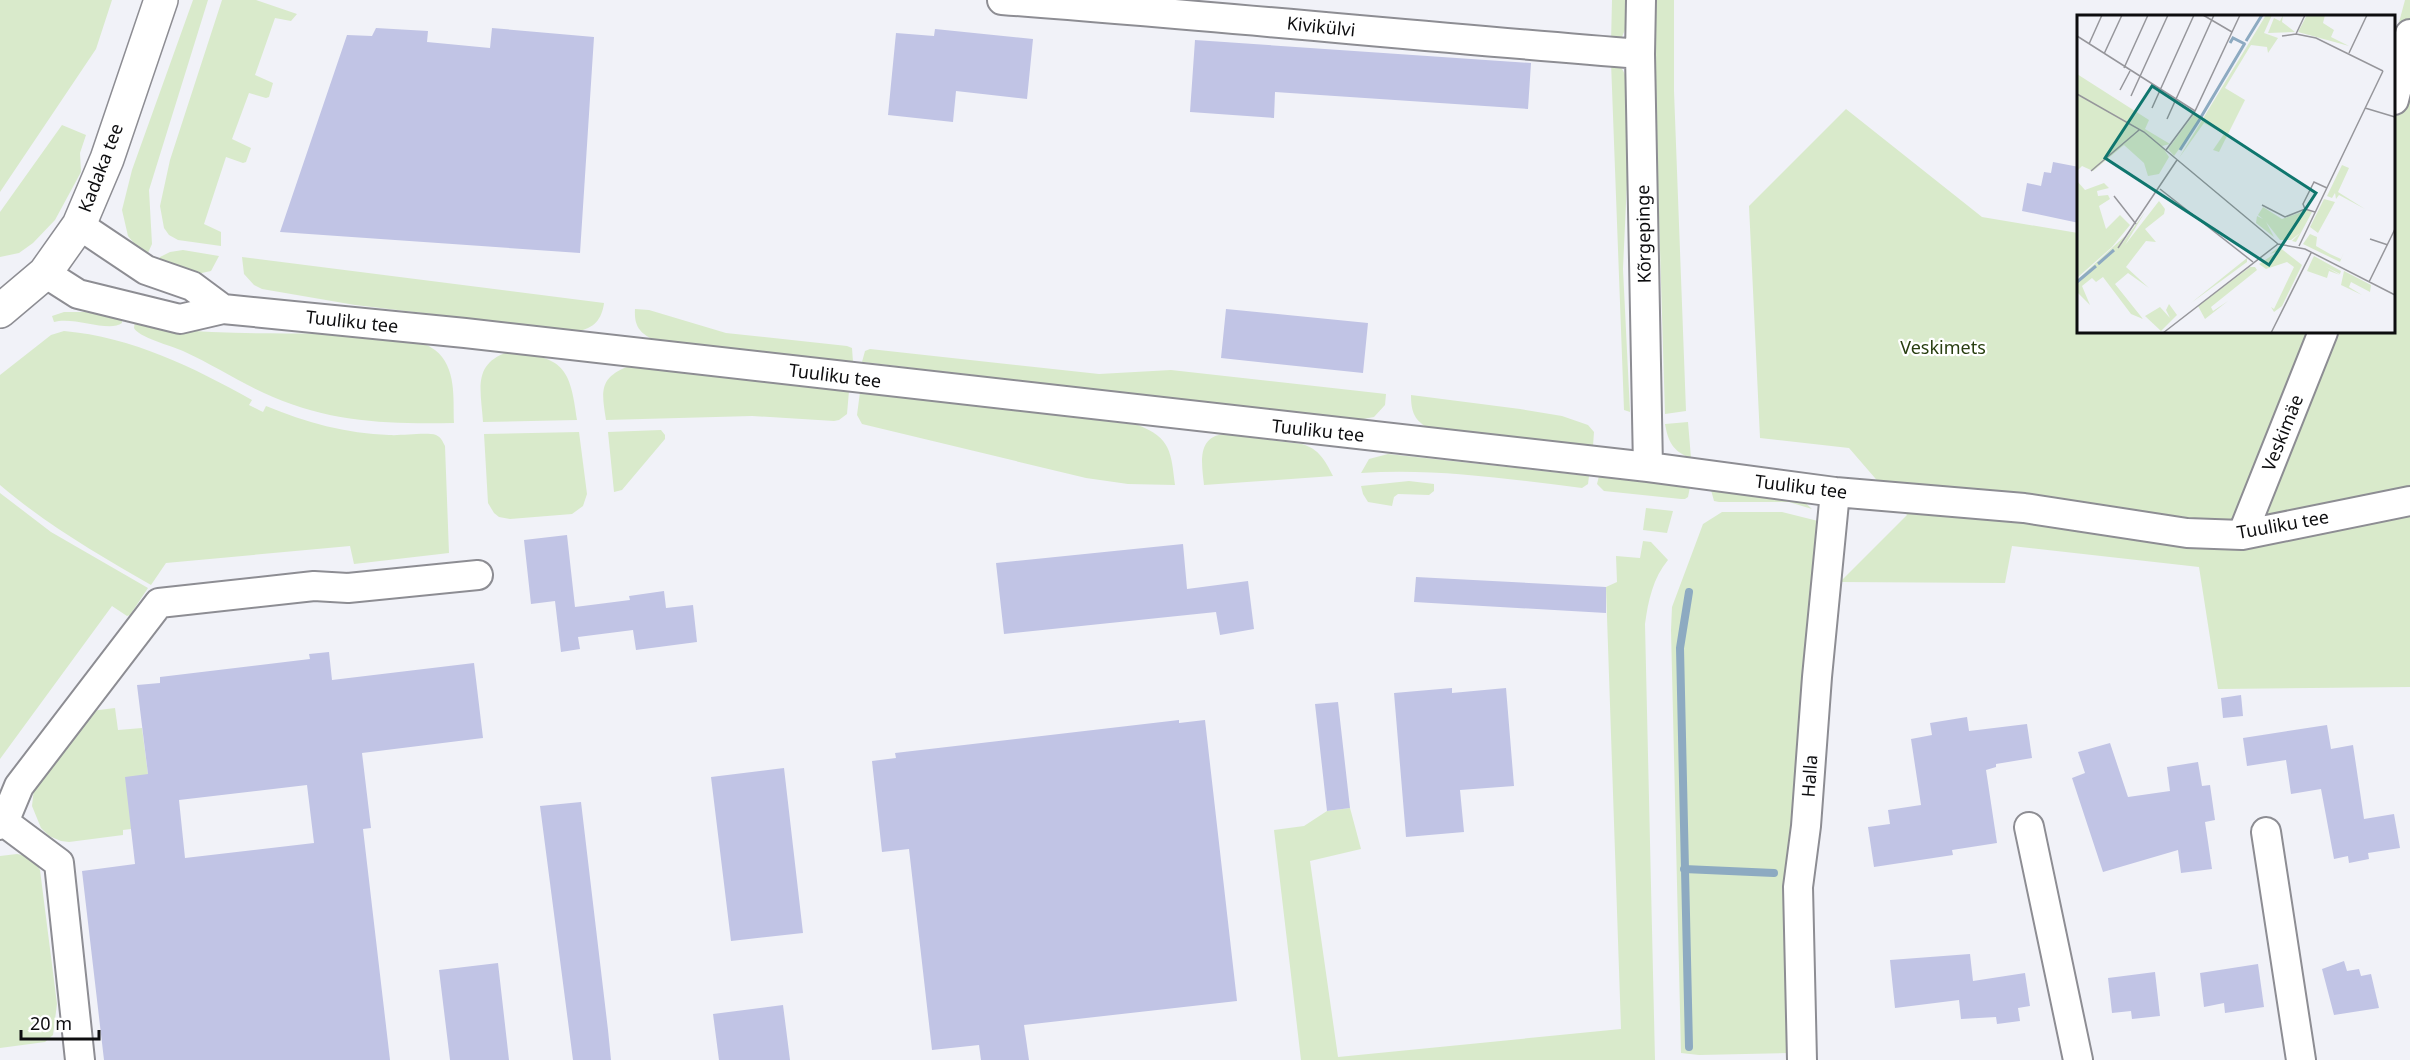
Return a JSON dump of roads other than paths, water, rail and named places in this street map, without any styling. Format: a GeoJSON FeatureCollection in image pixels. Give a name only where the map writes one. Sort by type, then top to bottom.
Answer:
{"type":"FeatureCollection","features":[{"type":"Feature","properties":{"kind":"main road","name":"Kadaka tee"},"geometry":{"type":"LineString","coordinates":[[0,311],[45,273],[78,225],[106,159],[160,0]]}},
{"type":"Feature","properties":{"kind":"street","name":"Kivikülvi"},"geometry":{"type":"LineString","coordinates":[[1002,0],[1640,54]]}},
{"type":"Feature","properties":{"kind":"street","name":"Kõrgepinge"},"geometry":{"type":"LineString","coordinates":[[1641,0],[1640,54],[1648,467]]}},
{"type":"Feature","properties":{"kind":"street"},"geometry":{"type":"LineString","coordinates":[[2395,96],[2410,34]]}},
{"type":"Feature","properties":{"kind":"street"},"geometry":{"type":"LineString","coordinates":[[78,225],[146,270],[192,286],[223,309]]}},
{"type":"Feature","properties":{"kind":"street","name":"Tuuliku tee"},"geometry":{"type":"LineString","coordinates":[[45,273],[78,294],[180,319],[223,309],[476,335],[1648,467],[1835,492],[2024,508],[2187,533],[2242,535],[2410,501]]}},
{"type":"Feature","properties":{"kind":"street","name":"Veskimäe"},"geometry":{"type":"LineString","coordinates":[[2242,535],[2323,333]]}},
{"type":"Feature","properties":{"kind":"street","name":"Halla"},"geometry":{"type":"LineString","coordinates":[[1802,1060],[1798,887],[1806,826],[1817,677],[1835,492]]}},
{"type":"Feature","properties":{"kind":"street"},"geometry":{"type":"LineString","coordinates":[[80,1060],[59,863],[2,823],[19,786],[159,603],[314,586],[348,588],[478,575]]}},
{"type":"Feature","properties":{"kind":"street"},"geometry":{"type":"LineString","coordinates":[[2029,827],[2078,1060]]}},
{"type":"Feature","properties":{"kind":"street"},"geometry":{"type":"LineString","coordinates":[[2266,832],[2301,1060]]}},
{"type":"Feature","properties":{"kind":"waterway"},"geometry":{"type":"LineString","coordinates":[[1689,592],[1680,648],[1689,1047]]}},
{"type":"Feature","properties":{"kind":"waterway"},"geometry":{"type":"LineString","coordinates":[[1684,869],[1774,873]]}},
{"type":"Feature","properties":{"kind":"park label","name":"Veskimets"},"geometry":{"type":"Point","coordinates":[1943,348]}}]}
